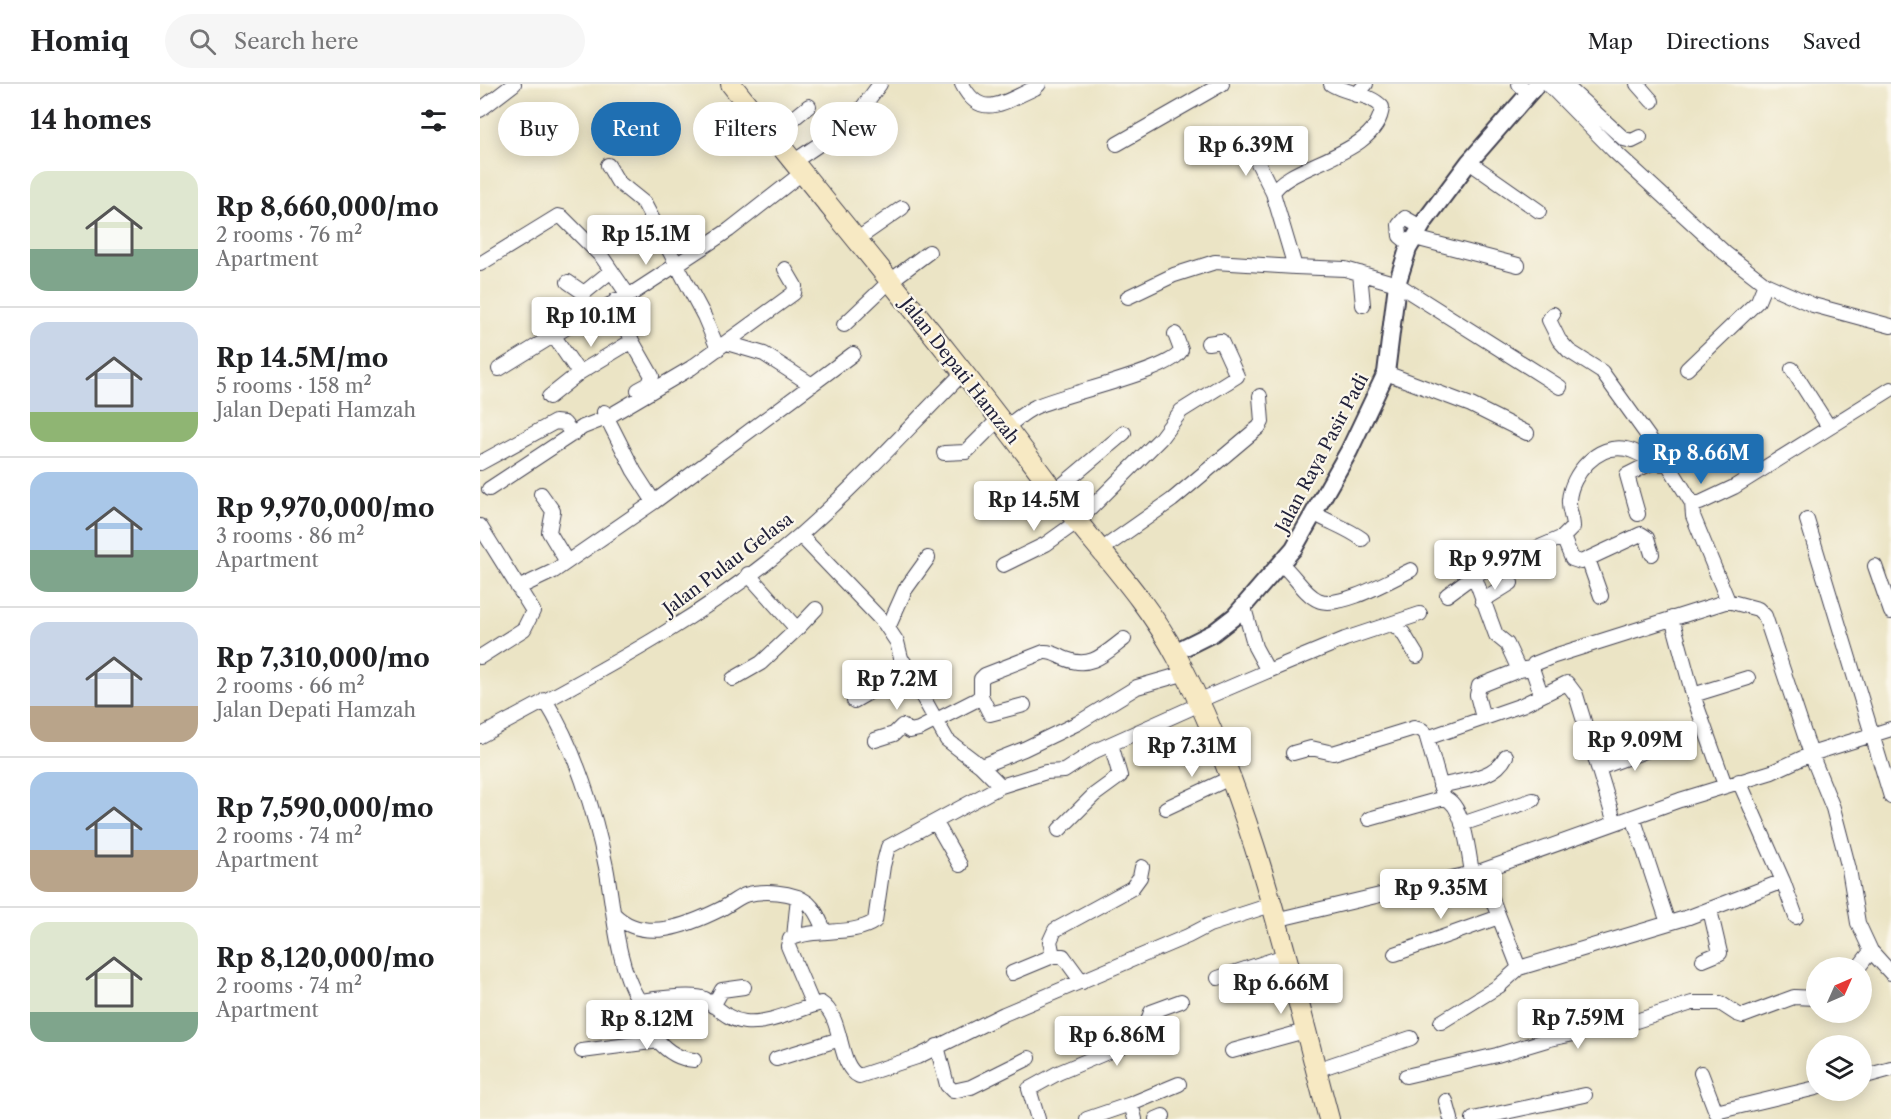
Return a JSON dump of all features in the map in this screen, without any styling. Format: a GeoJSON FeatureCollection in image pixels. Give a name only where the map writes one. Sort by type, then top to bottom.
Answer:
{"type":"FeatureCollection","features":[{"type":"Feature","properties":{"kind":"main road","name":"Jalan Depati Hamzah"},"geometry":{"type":"LineString","coordinates":[[731,84],[745,102]]}},
{"type":"Feature","properties":{"kind":"main road","name":"Jalan Depati Hamzah"},"geometry":{"type":"LineString","coordinates":[[788,156],[1101,550],[1175,652],[1211,724],[1232,777],[1272,908],[1329,1119]]}},
{"type":"Feature","properties":{"kind":"street"},"geometry":{"type":"LineString","coordinates":[[499,369],[553,335],[622,298],[729,230],[851,123],[880,84]]}},
{"type":"Feature","properties":{"kind":"street"},"geometry":{"type":"LineString","coordinates":[[962,84],[971,100],[981,106],[994,106],[1035,88],[1039,84]]}},
{"type":"Feature","properties":{"kind":"street"},"geometry":{"type":"LineString","coordinates":[[1117,144],[1222,84]]}},
{"type":"Feature","properties":{"kind":"street"},"geometry":{"type":"LineString","coordinates":[[1273,193],[1280,182],[1356,144],[1381,118],[1382,107],[1375,100],[1343,92],[1331,84]]}},
{"type":"Feature","properties":{"kind":"street"},"geometry":{"type":"LineString","coordinates":[[1356,95],[1366,84]]}},
{"type":"Feature","properties":{"kind":"street"},"geometry":{"type":"LineString","coordinates":[[1548,84],[1646,180],[1725,252],[1765,284],[1813,305],[1891,326]]}},
{"type":"Feature","properties":{"kind":"street"},"geometry":{"type":"LineString","coordinates":[[1564,84],[1624,140],[1632,141],[1640,137]]}},
{"type":"Feature","properties":{"kind":"street"},"geometry":{"type":"LineString","coordinates":[[1637,84],[1652,101]]}},
{"type":"Feature","properties":{"kind":"street"},"geometry":{"type":"LineString","coordinates":[[480,110],[506,86]]}},
{"type":"Feature","properties":{"kind":"street","name":"Jalan Raya Pasir Padi"},"geometry":{"type":"LineString","coordinates":[[1175,652],[1213,633],[1244,608],[1281,564],[1315,514],[1386,373],[1397,284],[1416,236],[1469,162],[1528,87]]}},
{"type":"Feature","properties":{"kind":"street"},"geometry":{"type":"LineString","coordinates":[[798,115],[809,106]]}},
{"type":"Feature","properties":{"kind":"street"},"geometry":{"type":"LineString","coordinates":[[1249,145],[1273,193],[1295,267]]}},
{"type":"Feature","properties":{"kind":"street"},"geometry":{"type":"LineString","coordinates":[[1469,162],[1539,211]]}},
{"type":"Feature","properties":{"kind":"street"},"geometry":{"type":"LineString","coordinates":[[608,165],[618,182],[644,203],[722,346],[764,354],[812,385]]}},
{"type":"Feature","properties":{"kind":"street"},"geometry":{"type":"LineString","coordinates":[[856,240],[902,208]]}},
{"type":"Feature","properties":{"kind":"street"},"geometry":{"type":"LineString","coordinates":[[480,264],[558,216],[564,219],[602,257],[611,271],[622,298],[632,341],[650,370],[651,380],[604,410],[606,418],[654,502]]}},
{"type":"Feature","properties":{"kind":"street"},"geometry":{"type":"LineString","coordinates":[[1416,236],[1518,265]]}},
{"type":"Feature","properties":{"kind":"street"},"geometry":{"type":"LineString","coordinates":[[844,325],[890,282],[929,252]]}},
{"type":"Feature","properties":{"kind":"street"},"geometry":{"type":"LineString","coordinates":[[1128,297],[1174,275],[1215,262],[1360,273],[1397,284],[1560,387]]}},
{"type":"Feature","properties":{"kind":"street"},"geometry":{"type":"LineString","coordinates":[[489,489],[573,434],[606,418],[722,346],[794,293],[795,286],[784,269]]}},
{"type":"Feature","properties":{"kind":"street"},"geometry":{"type":"LineString","coordinates":[[568,282],[584,293],[611,271]]}},
{"type":"Feature","properties":{"kind":"street"},"geometry":{"type":"LineString","coordinates":[[1360,273],[1363,305]]}},
{"type":"Feature","properties":{"kind":"street"},"geometry":{"type":"LineString","coordinates":[[1687,369],[1758,301],[1765,284]]}},
{"type":"Feature","properties":{"kind":"street"},"geometry":{"type":"LineString","coordinates":[[1553,314],[1549,320],[1559,340],[1569,351],[1602,372],[1668,464],[1692,503],[1693,516],[1728,601]]}},
{"type":"Feature","properties":{"kind":"street"},"geometry":{"type":"LineString","coordinates":[[944,453],[966,452],[1002,424],[1034,407],[1096,385],[1144,373],[1169,361],[1179,355],[1181,350],[1175,334]]}},
{"type":"Feature","properties":{"kind":"street"},"geometry":{"type":"LineString","coordinates":[[553,335],[579,373]]}},
{"type":"Feature","properties":{"kind":"street"},"geometry":{"type":"LineString","coordinates":[[1003,565],[1046,544],[1078,521],[1160,439],[1181,411],[1237,376],[1220,340],[1208,343]]}},
{"type":"Feature","properties":{"kind":"street"},"geometry":{"type":"LineString","coordinates":[[549,397],[579,373],[632,341]]}},
{"type":"Feature","properties":{"kind":"street"},"geometry":{"type":"LineString","coordinates":[[519,588],[567,562],[654,502],[852,354]]}},
{"type":"Feature","properties":{"kind":"street"},"geometry":{"type":"LineString","coordinates":[[1792,369],[1829,427]]}},
{"type":"Feature","properties":{"kind":"street"},"geometry":{"type":"LineString","coordinates":[[1386,373],[1471,405],[1527,434]]}},
{"type":"Feature","properties":{"kind":"street","name":"Jalan Pulau Gelasa"},"geometry":{"type":"LineString","coordinates":[[480,736],[643,648],[800,535],[962,374]]}},
{"type":"Feature","properties":{"kind":"street"},"geometry":{"type":"LineString","coordinates":[[1692,503],[1700,503],[1734,487],[1891,389]]}},
{"type":"Feature","properties":{"kind":"street"},"geometry":{"type":"LineString","coordinates":[[1101,550],[1172,500],[1259,427],[1262,422],[1260,396]]}},
{"type":"Feature","properties":{"kind":"street"},"geometry":{"type":"LineString","coordinates":[[480,463],[555,422],[564,423],[573,434]]}},
{"type":"Feature","properties":{"kind":"street"},"geometry":{"type":"LineString","coordinates":[[1054,492],[1124,433]]}},
{"type":"Feature","properties":{"kind":"street"},"geometry":{"type":"LineString","coordinates":[[1447,595],[1474,575],[1563,537],[1573,527],[1569,510],[1574,482],[1592,458],[1608,449],[1623,448],[1635,451],[1653,462],[1668,464]]}},
{"type":"Feature","properties":{"kind":"street"},"geometry":{"type":"LineString","coordinates":[[1638,514],[1627,475],[1653,462]]}},
{"type":"Feature","properties":{"kind":"street"},"geometry":{"type":"LineString","coordinates":[[541,494],[553,511],[549,532],[567,562]]}},
{"type":"Feature","properties":{"kind":"street"},"geometry":{"type":"LineString","coordinates":[[1315,514],[1330,523],[1344,526],[1362,539]]}},
{"type":"Feature","properties":{"kind":"street"},"geometry":{"type":"LineString","coordinates":[[1807,520],[1891,797]]}},
{"type":"Feature","properties":{"kind":"street"},"geometry":{"type":"LineString","coordinates":[[480,526],[533,611],[524,628],[480,657]]}},
{"type":"Feature","properties":{"kind":"street"},"geometry":{"type":"LineString","coordinates":[[1563,537],[1572,559],[1581,562],[1641,534],[1647,538],[1652,554]]}},
{"type":"Feature","properties":{"kind":"street"},"geometry":{"type":"LineString","coordinates":[[800,535],[888,628],[947,740],[981,766],[1001,786]]}},
{"type":"Feature","properties":{"kind":"street"},"geometry":{"type":"LineString","coordinates":[[888,628],[905,590],[928,558]]}},
{"type":"Feature","properties":{"kind":"street"},"geometry":{"type":"LineString","coordinates":[[1588,559],[1601,596]]}},
{"type":"Feature","properties":{"kind":"street"},"geometry":{"type":"LineString","coordinates":[[1281,564],[1293,573],[1316,600],[1328,603],[1368,590],[1411,570]]}},
{"type":"Feature","properties":{"kind":"street"},"geometry":{"type":"LineString","coordinates":[[1875,566],[1891,612]]}},
{"type":"Feature","properties":{"kind":"street"},"geometry":{"type":"LineString","coordinates":[[748,574],[797,629]]}},
{"type":"Feature","properties":{"kind":"street"},"geometry":{"type":"LineString","coordinates":[[1474,575],[1496,635],[1507,644],[1541,694]]}},
{"type":"Feature","properties":{"kind":"street"},"geometry":{"type":"LineString","coordinates":[[1482,601],[1511,583]]}},
{"type":"Feature","properties":{"kind":"street"},"geometry":{"type":"LineString","coordinates":[[1483,718],[1478,688],[1554,656],[1728,601],[1758,609],[1765,616],[1811,754],[1833,808],[1849,869],[1858,922],[1891,972]]}},
{"type":"Feature","properties":{"kind":"street"},"geometry":{"type":"LineString","coordinates":[[1244,608],[1255,647],[1268,671]]}},
{"type":"Feature","properties":{"kind":"street"},"geometry":{"type":"LineString","coordinates":[[733,679],[761,663],[816,609]]}},
{"type":"Feature","properties":{"kind":"street"},"geometry":{"type":"LineString","coordinates":[[813,1005],[788,942],[794,937],[824,930],[854,929],[875,921],[884,859],[888,847],[1001,786],[1046,772],[1064,771],[1111,744],[1268,671],[1345,639],[1394,625],[1420,614]]}},
{"type":"Feature","properties":{"kind":"street"},"geometry":{"type":"LineString","coordinates":[[1672,618],[1693,695],[1732,783],[1783,881],[1796,917]]}},
{"type":"Feature","properties":{"kind":"street"},"geometry":{"type":"LineString","coordinates":[[1394,625],[1403,633],[1417,656]]}},
{"type":"Feature","properties":{"kind":"street"},"geometry":{"type":"LineString","coordinates":[[1024,705],[990,714],[981,696],[981,680],[986,675],[1050,651],[1078,663],[1089,663],[1124,639]]}},
{"type":"Feature","properties":{"kind":"street"},"geometry":{"type":"LineString","coordinates":[[854,701],[880,686],[904,662]]}},
{"type":"Feature","properties":{"kind":"street"},"geometry":{"type":"LineString","coordinates":[[981,766],[1024,749],[1078,723],[1137,687],[1186,673]]}},
{"type":"Feature","properties":{"kind":"street"},"geometry":{"type":"LineString","coordinates":[[1693,695],[1749,678]]}},
{"type":"Feature","properties":{"kind":"street"},"geometry":{"type":"LineString","coordinates":[[1427,738],[1522,705],[1567,683],[1571,685],[1576,695],[1616,824]]}},
{"type":"Feature","properties":{"kind":"street"},"geometry":{"type":"LineString","coordinates":[[875,740],[894,734],[902,726],[912,731],[981,696]]}},
{"type":"Feature","properties":{"kind":"street"},"geometry":{"type":"LineString","coordinates":[[545,700],[572,750],[598,834],[624,969],[641,1001],[643,1014],[659,1041],[672,1054],[694,1060]]}},
{"type":"Feature","properties":{"kind":"street"},"geometry":{"type":"LineString","coordinates":[[1293,753],[1311,748],[1334,753],[1414,728],[1422,730],[1427,738],[1442,792],[1454,803],[1477,872],[1499,916],[1519,968]]}},
{"type":"Feature","properties":{"kind":"street"},"geometry":{"type":"LineString","coordinates":[[641,1001],[695,996],[704,998],[723,1013],[747,1022],[787,1015],[821,1003],[830,1010],[850,1071],[859,1076],[917,1057],[1209,925],[1272,908],[1477,872],[1732,783],[1772,772],[1811,754],[1891,729]]}},
{"type":"Feature","properties":{"kind":"street"},"geometry":{"type":"LineString","coordinates":[[1059,830],[1094,795],[1120,776],[1111,744]]}},
{"type":"Feature","properties":{"kind":"street"},"geometry":{"type":"LineString","coordinates":[[1599,768],[1659,746]]}},
{"type":"Feature","properties":{"kind":"street"},"geometry":{"type":"LineString","coordinates":[[1369,819],[1496,770],[1506,756]]}},
{"type":"Feature","properties":{"kind":"street"},"geometry":{"type":"LineString","coordinates":[[1166,808],[1232,777]]}},
{"type":"Feature","properties":{"kind":"street"},"geometry":{"type":"LineString","coordinates":[[1462,824],[1533,800]]}},
{"type":"Feature","properties":{"kind":"street"},"geometry":{"type":"LineString","coordinates":[[1633,817],[1668,922]]}},
{"type":"Feature","properties":{"kind":"street"},"geometry":{"type":"LineString","coordinates":[[936,823],[960,865]]}},
{"type":"Feature","properties":{"kind":"street"},"geometry":{"type":"LineString","coordinates":[[1053,956],[1050,941],[1055,930],[1132,888],[1140,877],[1142,867]]}},
{"type":"Feature","properties":{"kind":"street"},"geometry":{"type":"LineString","coordinates":[[1441,1022],[1499,986],[1519,968],[1710,910],[1783,881]]}},
{"type":"Feature","properties":{"kind":"street"},"geometry":{"type":"LineString","coordinates":[[615,914],[634,928],[671,928],[705,917],[743,896],[772,892],[798,897],[808,903],[817,914],[824,930]]}},
{"type":"Feature","properties":{"kind":"street"},"geometry":{"type":"LineString","coordinates":[[794,937],[798,897]]}},
{"type":"Feature","properties":{"kind":"street"},"geometry":{"type":"LineString","coordinates":[[1703,960],[1720,953],[1710,910]]}},
{"type":"Feature","properties":{"kind":"street"},"geometry":{"type":"LineString","coordinates":[[1395,954],[1499,916]]}},
{"type":"Feature","properties":{"kind":"street"},"geometry":{"type":"LineString","coordinates":[[1012,973],[1053,956],[1063,956],[1082,982]]}},
{"type":"Feature","properties":{"kind":"street"},"geometry":{"type":"LineString","coordinates":[[1218,978],[1285,956]]}},
{"type":"Feature","properties":{"kind":"street"},"geometry":{"type":"LineString","coordinates":[[713,1006],[722,990],[744,987]]}},
{"type":"Feature","properties":{"kind":"street"},"geometry":{"type":"LineString","coordinates":[[1406,1076],[1636,1021],[1692,1003],[1720,1003],[1743,1016],[1794,997],[1806,998]]}},
{"type":"Feature","properties":{"kind":"street"},"geometry":{"type":"LineString","coordinates":[[1038,1119],[1029,1089],[1058,1073],[1119,1049],[1143,1036],[1152,1012],[1181,1001]]}},
{"type":"Feature","properties":{"kind":"street"},"geometry":{"type":"LineString","coordinates":[[1232,1051],[1305,1031]]}},
{"type":"Feature","properties":{"kind":"street"},"geometry":{"type":"LineString","coordinates":[[1316,1070],[1411,1038]]}},
{"type":"Feature","properties":{"kind":"street"},"geometry":{"type":"LineString","coordinates":[[777,1059],[840,1039]]}},
{"type":"Feature","properties":{"kind":"street"},"geometry":{"type":"LineString","coordinates":[[582,1051],[659,1041]]}},
{"type":"Feature","properties":{"kind":"street"},"geometry":{"type":"LineString","coordinates":[[937,1046],[947,1085],[953,1091],[971,1087],[1029,1058]]}},
{"type":"Feature","properties":{"kind":"street"},"geometry":{"type":"LineString","coordinates":[[1872,1074],[1891,1069]]}},
{"type":"Feature","properties":{"kind":"street"},"geometry":{"type":"LineString","coordinates":[[1701,1073],[1717,1116],[1806,1091]]}},
{"type":"Feature","properties":{"kind":"street"},"geometry":{"type":"LineString","coordinates":[[1086,1119],[1131,1104],[1179,1084]]}},
{"type":"Feature","properties":{"kind":"street"},"geometry":{"type":"LineString","coordinates":[[1473,1119],[1585,1095]]}},
{"type":"Feature","properties":{"kind":"street"},"geometry":{"type":"LineString","coordinates":[[1446,1101],[1450,1119]]}},
{"type":"Feature","properties":{"kind":"street"},"geometry":{"type":"LineString","coordinates":[[1131,1104],[1135,1119]]}}]}
